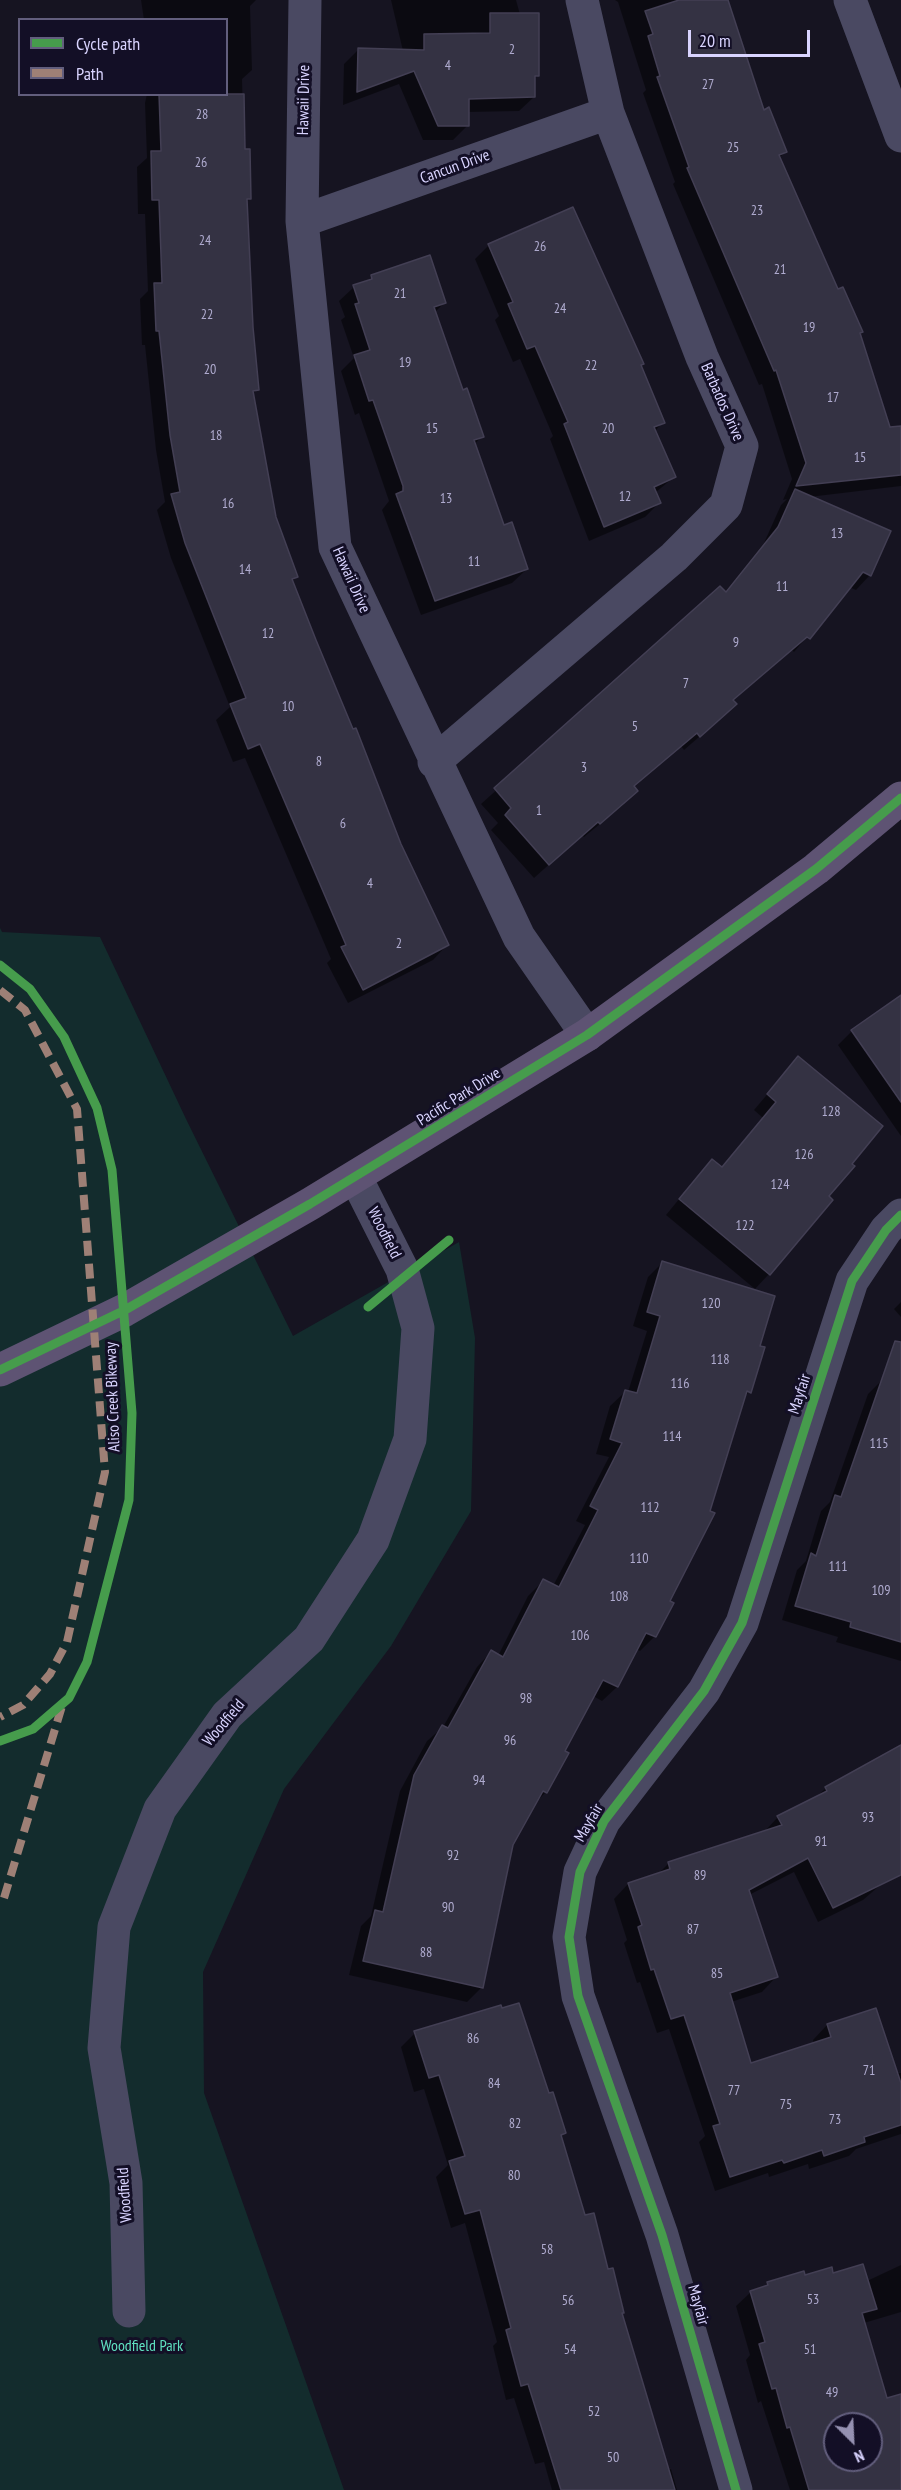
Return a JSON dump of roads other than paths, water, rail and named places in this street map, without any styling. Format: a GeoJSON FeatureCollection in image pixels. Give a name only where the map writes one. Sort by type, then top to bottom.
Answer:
{"type":"FeatureCollection","features":[{"type":"Feature","properties":{"kind":"main road","name":"Pacific Park Drive"},"geometry":{"type":"LineString","coordinates":[[0,1370],[124,1310],[356,1178],[587,1035],[816,869],[901,798]]}},
{"type":"Feature","properties":{"kind":"street","name":"Hawaii Drive"},"geometry":{"type":"LineString","coordinates":[[305,0],[302,221],[335,547],[434,762],[519,938],[587,1035]]}},
{"type":"Feature","properties":{"kind":"street","name":"Barbados Drive"},"geometry":{"type":"LineString","coordinates":[[434,762],[674,557],[726,505],[742,446],[702,357],[608,113],[582,0]]}},
{"type":"Feature","properties":{"kind":"street"},"geometry":{"type":"LineString","coordinates":[[850,0],[901,136]]}},
{"type":"Feature","properties":{"kind":"street","name":"Cancun Drive"},"geometry":{"type":"LineString","coordinates":[[302,221],[608,113]]}},
{"type":"Feature","properties":{"kind":"street","name":"Woodfield"},"geometry":{"type":"LineString","coordinates":[[129,2311],[126,2183],[104,2048],[114,1927],[160,1809],[227,1715],[309,1639],[373,1540],[410,1439],[418,1328],[402,1269],[356,1178]]}},
{"type":"Feature","properties":{"kind":"street","name":"Mayfair"},"geometry":{"type":"LineString","coordinates":[[736,2490],[662,2235],[578,1996],[569,1937],[580,1872],[604,1821],[704,1690],[742,1623],[852,1281],[886,1230],[901,1215]]}},
{"type":"Feature","properties":{"kind":"park label","name":"Woodfield Park"},"geometry":{"type":"Point","coordinates":[142,2346]}}]}
